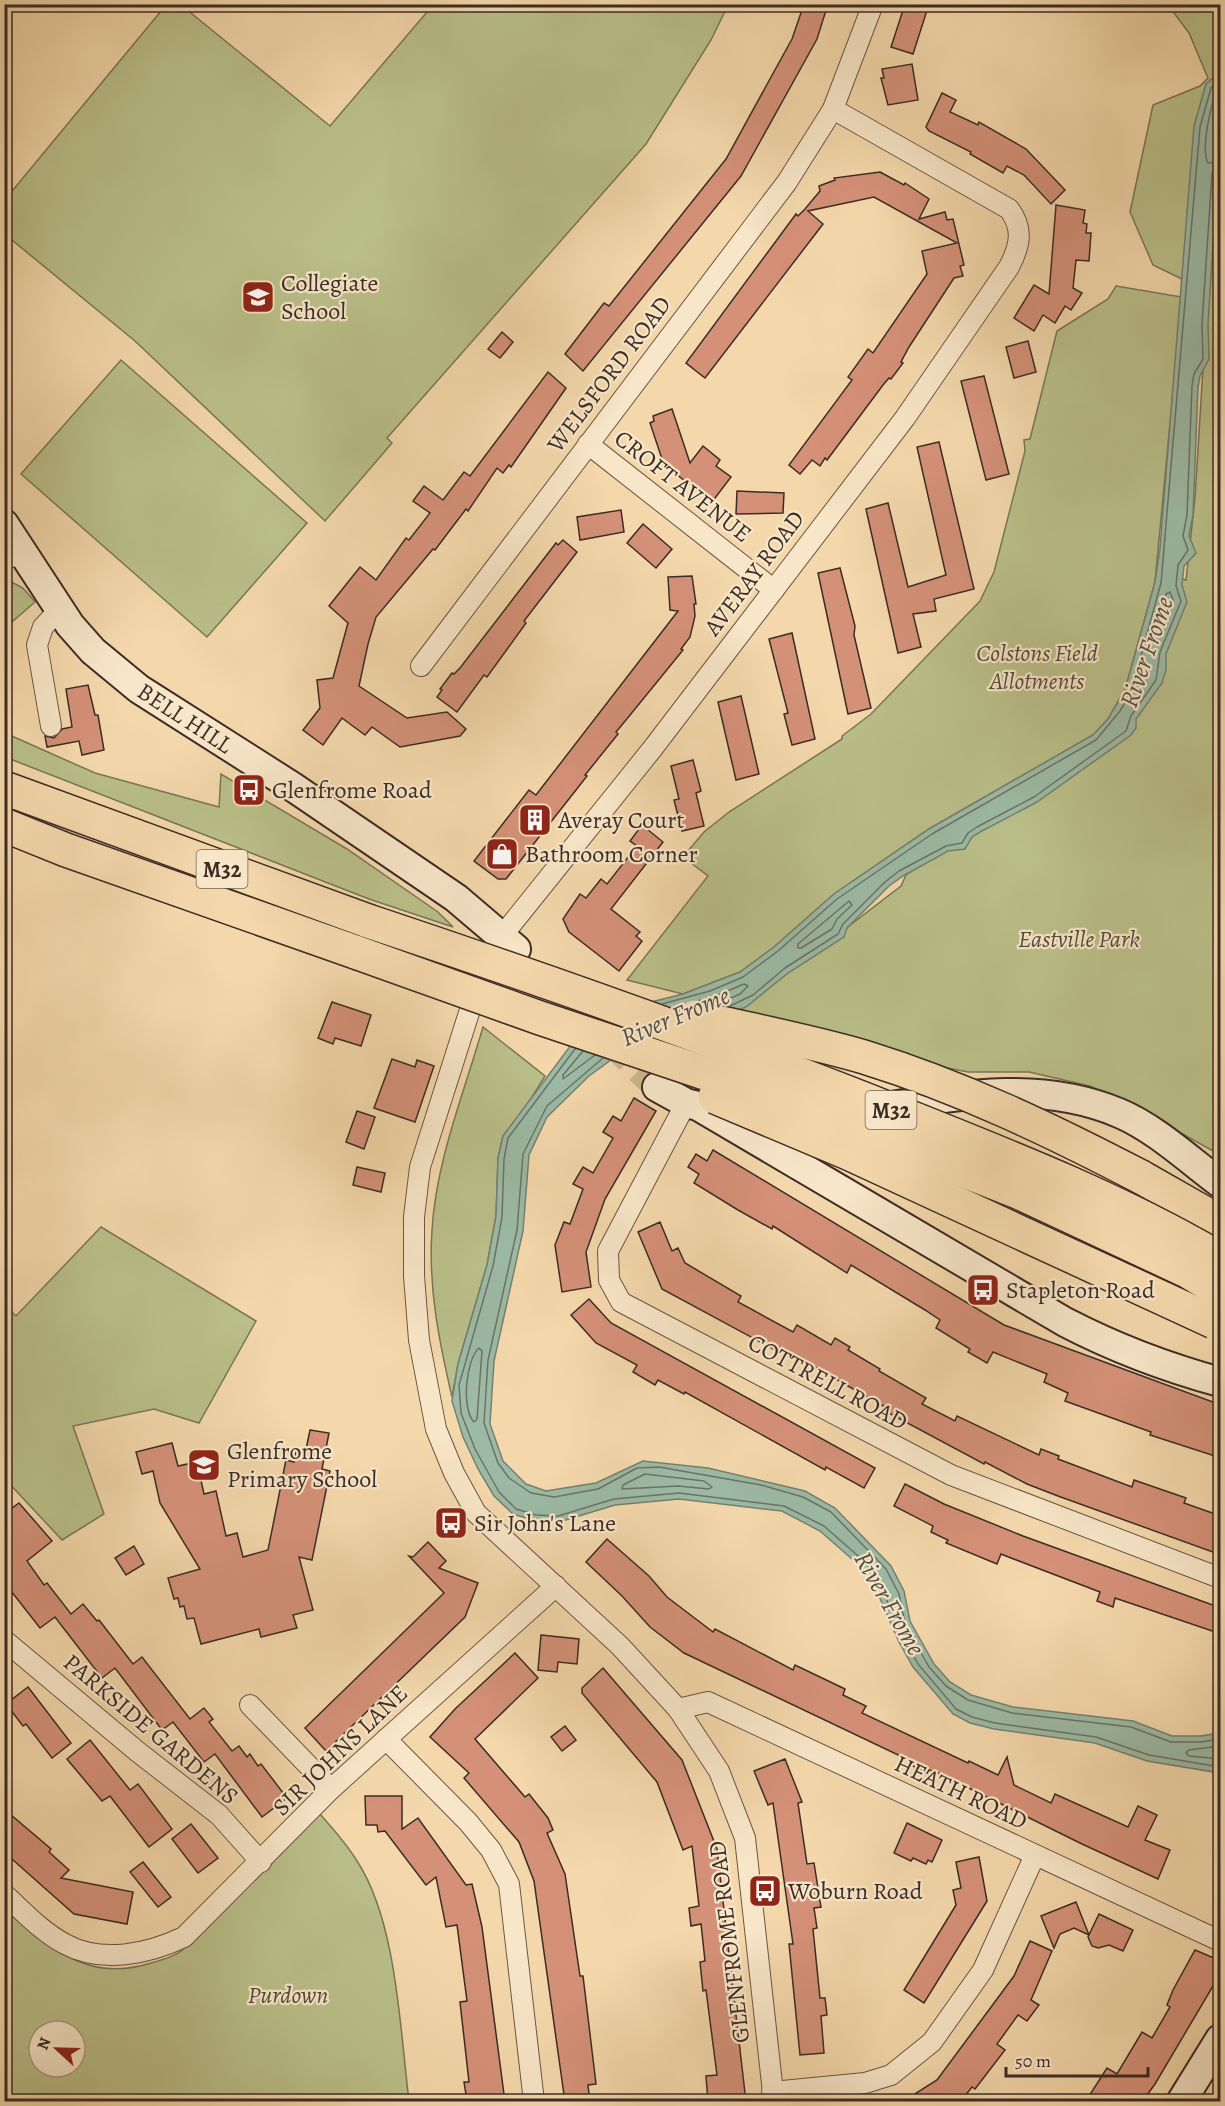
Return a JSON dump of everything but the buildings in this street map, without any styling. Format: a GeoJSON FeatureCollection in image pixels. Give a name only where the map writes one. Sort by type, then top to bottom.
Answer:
{"type":"FeatureCollection","features":[{"type":"Feature","properties":{"kind":"highway","name":"M32"},"geometry":{"type":"LineString","coordinates":[[4,788],[368,921],[553,983],[828,1085],[1034,1167],[1195,1244],[1221,1259]]}},
{"type":"Feature","properties":{"kind":"highway","name":"M32"},"geometry":{"type":"LineString","coordinates":[[4,825],[66,850],[540,1018],[670,1078],[1218,1313]]}},
{"type":"Feature","properties":{"kind":"highway","name":"M32"},"geometry":{"type":"LineString","coordinates":[[553,983],[862,1057],[947,1086],[1041,1125],[1221,1222]]}},
{"type":"Feature","properties":{"kind":"main road","name":"BELL HILL"},"geometry":{"type":"LineString","coordinates":[[4,524],[13,556],[60,609],[93,651],[139,689],[382,847],[456,898],[504,938]]}},
{"type":"Feature","properties":{"kind":"main road"},"geometry":{"type":"LineString","coordinates":[[657,1087],[692,1104],[1113,1347],[1171,1369],[1221,1383]]}},
{"type":"Feature","properties":{"kind":"main road"},"geometry":{"type":"LineString","coordinates":[[692,1104],[775,1114],[845,1113],[972,1093],[1051,1095],[1082,1101],[1120,1114],[1161,1139],[1221,1183]]}},
{"type":"Feature","properties":{"kind":"main road"},"geometry":{"type":"LineString","coordinates":[[845,1113],[831,1152],[832,1163],[836,1175],[855,1199]]}},
{"type":"Feature","properties":{"kind":"main road"},"geometry":{"type":"LineString","coordinates":[[1182,2102],[1221,2039]]}},
{"type":"Feature","properties":{"kind":"street","name":"WELSFORD ROAD"},"geometry":{"type":"LineString","coordinates":[[420,666],[787,182],[833,109],[873,4]]}},
{"type":"Feature","properties":{"kind":"street","name":"AVERAY ROAD"},"geometry":{"type":"LineString","coordinates":[[504,938],[653,748],[905,418],[1009,267],[1019,246],[1019,226],[1009,209],[833,109]]}},
{"type":"Feature","properties":{"kind":"street","name":"CROFT AVENUE"},"geometry":{"type":"LineString","coordinates":[[588,444],[774,590]]}},
{"type":"Feature","properties":{"kind":"street"},"geometry":{"type":"LineString","coordinates":[[51,726],[46,658],[37,645],[41,630],[60,609]]}},
{"type":"Feature","properties":{"kind":"street","name":"GLENFROME ROAD"},"geometry":{"type":"LineString","coordinates":[[504,938],[420,1167],[414,1217],[414,1276],[419,1340],[436,1430],[454,1473],[476,1513],[620,1646],[678,1709],[719,1771],[745,1838],[773,2096]]}},
{"type":"Feature","properties":{"kind":"street","name":"COTTRELL ROAD"},"geometry":{"type":"LineString","coordinates":[[692,1104],[608,1251],[609,1280],[621,1302],[951,1475],[1221,1578]]}},
{"type":"Feature","properties":{"kind":"street","name":"SIR JOHNS LANE"},"geometry":{"type":"LineString","coordinates":[[4,1894],[66,1945],[99,1955],[129,1955],[159,1949],[184,1937],[331,1789],[556,1586]]}},
{"type":"Feature","properties":{"kind":"street","name":"PARKSIDE GARDENS"},"geometry":{"type":"LineString","coordinates":[[4,1640],[138,1752],[219,1815],[261,1862]]}},
{"type":"Feature","properties":{"kind":"street","name":"HEATH ROAD"},"geometry":{"type":"LineString","coordinates":[[678,1709],[708,1702],[1221,1941]]}},
{"type":"Feature","properties":{"kind":"street"},"geometry":{"type":"LineString","coordinates":[[250,1705],[331,1789]]}},
{"type":"Feature","properties":{"kind":"street"},"geometry":{"type":"LineString","coordinates":[[386,1739],[468,1822],[491,1850],[509,1884],[534,2102]]}},
{"type":"Feature","properties":{"kind":"street"},"geometry":{"type":"LineString","coordinates":[[773,2096],[865,2084],[891,2075],[932,2042],[983,1970],[1035,1855]]}},
{"type":"Feature","properties":{"kind":"green space","name":"Collegiate School"},"geometry":{"type":"Polygon","coordinates":[[[166,5],[181,5],[330,126],[433,5],[728,5],[711,40],[646,144],[387,438],[392,443],[325,521],[135,341],[7,236],[8,196],[166,5]]]}},
{"type":"Feature","properties":{"kind":"green space","name":"Eastville Park"},"geometry":{"type":"Polygon","coordinates":[[[1168,5],[1220,5],[1220,1155],[1140,1110],[1090,1086],[1029,1072],[968,1072],[938,1066],[907,1053],[815,1039],[733,1015],[901,886],[906,875],[1099,746],[1178,578],[1186,580],[1195,498],[1208,287],[1200,288],[1153,265],[1130,212],[1153,105],[1200,86],[1208,78],[1189,33],[1168,5]]]}},
{"type":"Feature","properties":{"kind":"green space","name":"Colstons Field Allotments"},"geometry":{"type":"Polygon","coordinates":[[[1116,286],[1182,297],[1155,582],[1125,690],[1108,719],[1093,735],[929,829],[834,894],[774,947],[740,972],[683,994],[627,980],[708,876],[683,857],[704,832],[729,812],[842,739],[842,736],[871,714],[980,601],[994,572],[1025,451],[1024,440],[1030,439],[1057,331],[1108,299],[1116,286]]]}},
{"type":"Feature","properties":{"kind":"green space"},"geometry":{"type":"Polygon","coordinates":[[[121,360],[307,523],[207,637],[21,474],[121,360]]]}},
{"type":"Feature","properties":{"kind":"green space"},"geometry":{"type":"Polygon","coordinates":[[[4,578],[23,588],[35,602],[12,622],[5,620],[4,578]]]}},
{"type":"Feature","properties":{"kind":"green space"},"geometry":{"type":"Polygon","coordinates":[[[5,733],[95,773],[219,807],[221,774],[347,849],[438,912],[453,927],[369,899],[5,757],[5,733]]]}},
{"type":"Feature","properties":{"kind":"green space"},"geometry":{"type":"Polygon","coordinates":[[[483,1027],[545,1076],[524,1110],[503,1136],[498,1158],[496,1216],[487,1265],[458,1364],[452,1397],[433,1293],[432,1230],[445,1153],[483,1027]]]}},
{"type":"Feature","properties":{"kind":"green space"},"geometry":{"type":"Polygon","coordinates":[[[101,1227],[256,1321],[199,1423],[154,1409],[73,1426],[104,1514],[62,1540],[5,1479],[5,1306],[16,1316],[101,1227]]]}},
{"type":"Feature","properties":{"kind":"green space","name":"Purdown"},"geometry":{"type":"Polygon","coordinates":[[[320,1814],[357,1861],[381,1914],[395,1977],[409,2101],[5,2101],[4,1906],[37,1935],[70,1957],[87,1965],[106,1969],[127,1968],[181,1951],[320,1814]]]}},
{"type":"Feature","properties":{"kind":"water","name":"River Frome"},"geometry":{"type":"Polygon","coordinates":[[[1220,72],[1220,132],[1208,324],[1209,359],[1200,376],[1198,387],[1193,515],[1189,536],[1196,553],[1184,566],[1182,585],[1187,602],[1166,654],[1166,670],[1162,683],[1136,719],[1136,728],[1131,735],[1037,802],[972,837],[965,849],[948,851],[903,876],[889,886],[847,928],[844,937],[788,973],[746,1007],[691,1029],[647,1042],[611,1060],[589,1076],[547,1117],[529,1155],[523,1231],[494,1361],[490,1424],[503,1461],[526,1484],[546,1491],[596,1483],[643,1461],[708,1468],[805,1491],[835,1508],[891,1566],[904,1591],[910,1621],[934,1664],[950,1682],[971,1695],[1013,1707],[1133,1721],[1172,1736],[1201,1736],[1220,1733],[1220,1773],[1147,1761],[1095,1743],[994,1729],[970,1723],[953,1714],[913,1667],[899,1642],[872,1580],[860,1566],[820,1531],[782,1511],[679,1499],[615,1505],[559,1522],[536,1521],[513,1514],[494,1496],[478,1469],[463,1437],[452,1401],[458,1364],[487,1265],[496,1216],[498,1158],[503,1136],[574,1041],[590,1028],[635,1006],[683,994],[740,972],[774,947],[834,894],[929,829],[1093,735],[1108,719],[1125,690],[1155,582],[1160,548],[1194,126],[1206,84],[1220,72]]]}},
{"type":"Feature","properties":{"kind":"tunnel"},"geometry":{"type":"LineString","coordinates":[[549,982],[657,1087]]}},
{"type":"Feature","properties":{"kind":"place","name":"Collegiate School"},"geometry":{"type":"Point","coordinates":[258,297]}},
{"type":"Feature","properties":{"kind":"place","name":"Glenfrome Road"},"geometry":{"type":"Point","coordinates":[249,790]}},
{"type":"Feature","properties":{"kind":"place","name":"Averay Court"},"geometry":{"type":"Point","coordinates":[535,820]}},
{"type":"Feature","properties":{"kind":"place","name":"Bathroom Corner"},"geometry":{"type":"Point","coordinates":[502,854]}},
{"type":"Feature","properties":{"kind":"place","name":"Stapleton Road"},"geometry":{"type":"Point","coordinates":[983,1290]}},
{"type":"Feature","properties":{"kind":"place","name":"Glenfrome Primary School"},"geometry":{"type":"Point","coordinates":[204,1465]}},
{"type":"Feature","properties":{"kind":"place","name":"Sir John's Lane"},"geometry":{"type":"Point","coordinates":[451,1523]}},
{"type":"Feature","properties":{"kind":"place","name":"Woburn Road"},"geometry":{"type":"Point","coordinates":[765,1891]}}]}
